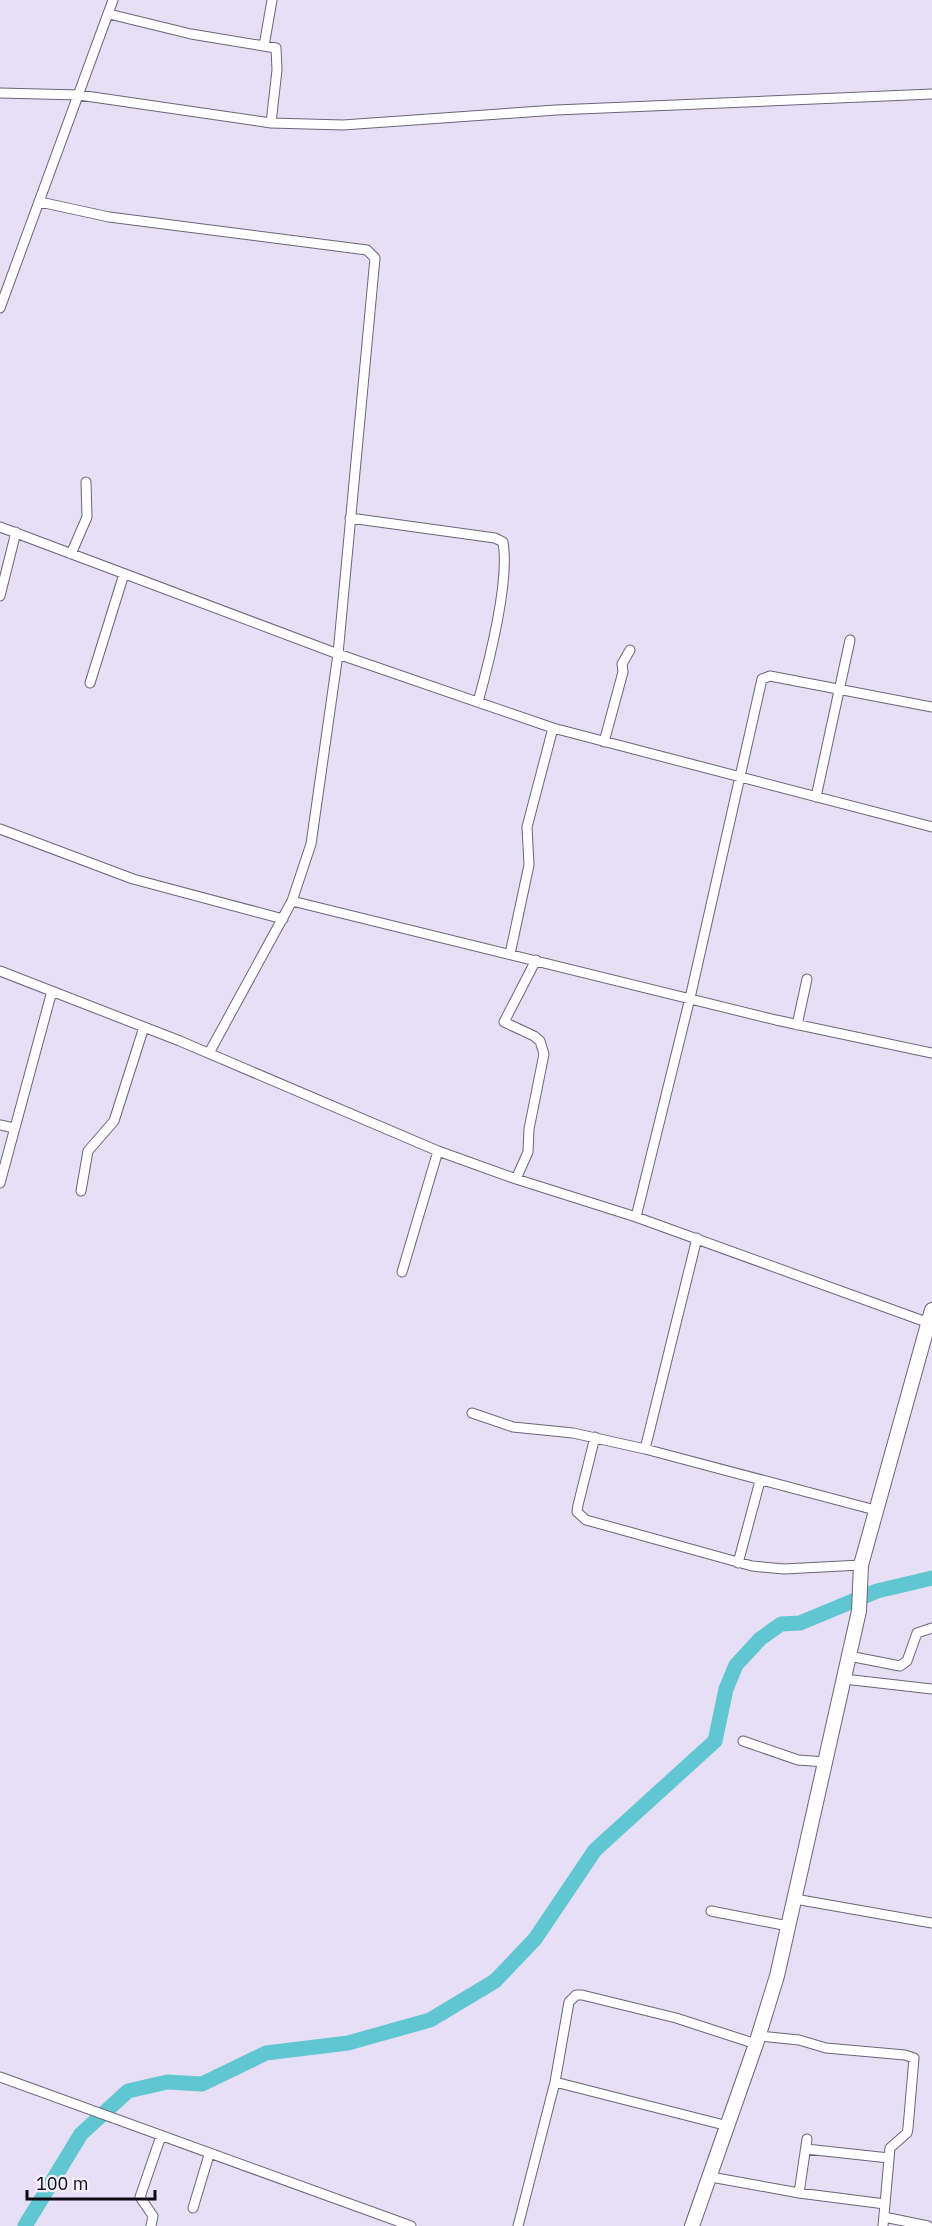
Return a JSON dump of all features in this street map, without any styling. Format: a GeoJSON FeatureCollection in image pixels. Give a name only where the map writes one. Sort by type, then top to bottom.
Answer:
{"type":"FeatureCollection","features":[{"type":"Feature","properties":{"kind":"street"},"geometry":{"type":"LineString","coordinates":[[0,308],[113,0]]}},
{"type":"Feature","properties":{"kind":"street"},"geometry":{"type":"LineString","coordinates":[[264,46],[272,0]]}},
{"type":"Feature","properties":{"kind":"street"},"geometry":{"type":"LineString","coordinates":[[109,14],[190,34],[274,47],[278,51],[271,123]]}},
{"type":"Feature","properties":{"kind":"street"},"geometry":{"type":"LineString","coordinates":[[0,93],[79,95],[271,123],[363,124],[556,110],[932,94]]}},
{"type":"Feature","properties":{"kind":"street"},"geometry":{"type":"LineString","coordinates":[[40,202],[109,217],[372,252],[376,261],[338,654],[311,844],[292,901],[209,1053]]}},
{"type":"Feature","properties":{"kind":"street"},"geometry":{"type":"LineString","coordinates":[[71,554],[87,517],[86,482]]}},
{"type":"Feature","properties":{"kind":"street"},"geometry":{"type":"LineString","coordinates":[[350,518],[495,538],[503,542],[502,577],[496,621],[478,702]]}},
{"type":"Feature","properties":{"kind":"street"},"geometry":{"type":"LineString","coordinates":[[0,527],[338,654],[553,728],[932,827]]}},
{"type":"Feature","properties":{"kind":"street"},"geometry":{"type":"LineString","coordinates":[[0,596],[16,532]]}},
{"type":"Feature","properties":{"kind":"street"},"geometry":{"type":"LineString","coordinates":[[90,683],[124,574]]}},
{"type":"Feature","properties":{"kind":"street"},"geometry":{"type":"LineString","coordinates":[[816,797],[850,640]]}},
{"type":"Feature","properties":{"kind":"street"},"geometry":{"type":"LineString","coordinates":[[604,742],[623,672],[622,664],[630,650]]}},
{"type":"Feature","properties":{"kind":"street"},"geometry":{"type":"LineString","coordinates":[[636,1217],[690,998],[762,679],[770,676],[932,707]]}},
{"type":"Feature","properties":{"kind":"street"},"geometry":{"type":"LineString","coordinates":[[510,954],[530,865],[527,827],[553,728]]}},
{"type":"Feature","properties":{"kind":"street"},"geometry":{"type":"LineString","coordinates":[[0,829],[143,883],[283,919]]}},
{"type":"Feature","properties":{"kind":"street"},"geometry":{"type":"LineString","coordinates":[[292,901],[797,1025],[932,1053]]}},
{"type":"Feature","properties":{"kind":"street"},"geometry":{"type":"LineString","coordinates":[[516,1179],[528,1152],[529,1129],[544,1054],[540,1041],[534,1036],[504,1022],[536,960]]}},
{"type":"Feature","properties":{"kind":"street"},"geometry":{"type":"LineString","coordinates":[[0,971],[209,1053],[438,1151],[930,1316],[861,1564],[859,1611],[777,1976],[758,2040],[692,2226]]}},
{"type":"Feature","properties":{"kind":"street"},"geometry":{"type":"LineString","coordinates":[[797,1025],[807,979]]}},
{"type":"Feature","properties":{"kind":"street"},"geometry":{"type":"LineString","coordinates":[[0,1183],[52,991]]}},
{"type":"Feature","properties":{"kind":"street"},"geometry":{"type":"LineString","coordinates":[[81,1191],[88,1151],[114,1121],[144,1027]]}},
{"type":"Feature","properties":{"kind":"street"},"geometry":{"type":"LineString","coordinates":[[0,1125],[14,1128]]}},
{"type":"Feature","properties":{"kind":"street"},"geometry":{"type":"LineString","coordinates":[[402,1272],[438,1151]]}},
{"type":"Feature","properties":{"kind":"street"},"geometry":{"type":"LineString","coordinates":[[645,1449],[697,1238]]}},
{"type":"Feature","properties":{"kind":"street"},"geometry":{"type":"LineString","coordinates":[[472,1413],[527,1430],[594,1437],[645,1449],[875,1510]]}},
{"type":"Feature","properties":{"kind":"street"},"geometry":{"type":"LineString","coordinates":[[594,1437],[578,1505],[580,1517],[738,1563],[784,1569],[861,1564]]}},
{"type":"Feature","properties":{"kind":"street"},"geometry":{"type":"LineString","coordinates":[[738,1563],[760,1481]]}},
{"type":"Feature","properties":{"kind":"street"},"geometry":{"type":"LineString","coordinates":[[849,1656],[900,1666],[907,1661],[917,1633],[932,1628]]}},
{"type":"Feature","properties":{"kind":"street"},"geometry":{"type":"LineString","coordinates":[[844,1679],[932,1689]]}},
{"type":"Feature","properties":{"kind":"street"},"geometry":{"type":"LineString","coordinates":[[743,1741],[798,1760],[826,1762]]}},
{"type":"Feature","properties":{"kind":"street"},"geometry":{"type":"LineString","coordinates":[[795,1899],[932,1923]]}},
{"type":"Feature","properties":{"kind":"street"},"geometry":{"type":"LineString","coordinates":[[711,1911],[788,1926]]}},
{"type":"Feature","properties":{"kind":"street"},"geometry":{"type":"LineString","coordinates":[[518,2226],[555,2082],[569,2002],[576,1995],[758,2040],[799,2040],[826,2048],[905,2055],[914,2058],[907,2133],[893,2143],[889,2158],[883,2221],[928,2226]]}},
{"type":"Feature","properties":{"kind":"street"},"geometry":{"type":"LineString","coordinates":[[0,2077],[209,2155],[411,2226]]}},
{"type":"Feature","properties":{"kind":"street"},"geometry":{"type":"LineString","coordinates":[[555,2082],[728,2126]]}},
{"type":"Feature","properties":{"kind":"street"},"geometry":{"type":"LineString","coordinates":[[151,2226],[153,2216],[140,2197],[161,2136]]}},
{"type":"Feature","properties":{"kind":"street"},"geometry":{"type":"LineString","coordinates":[[800,2193],[807,2144],[889,2158]]}},
{"type":"Feature","properties":{"kind":"street"},"geometry":{"type":"LineString","coordinates":[[194,2208],[209,2155]]}},
{"type":"Feature","properties":{"kind":"street"},"geometry":{"type":"LineString","coordinates":[[711,2177],[800,2193],[885,2204]]}},
{"type":"Feature","properties":{"kind":"waterway"},"geometry":{"type":"LineString","coordinates":[[25,2226],[81,2134],[128,2091],[167,2082],[202,2084],[266,2053],[348,2043],[430,2020],[495,1981],[535,1939],[595,1850],[715,1741],[726,1689],[736,1665],[760,1639],[781,1624],[800,1623],[877,1591],[932,1578]]}}]}
